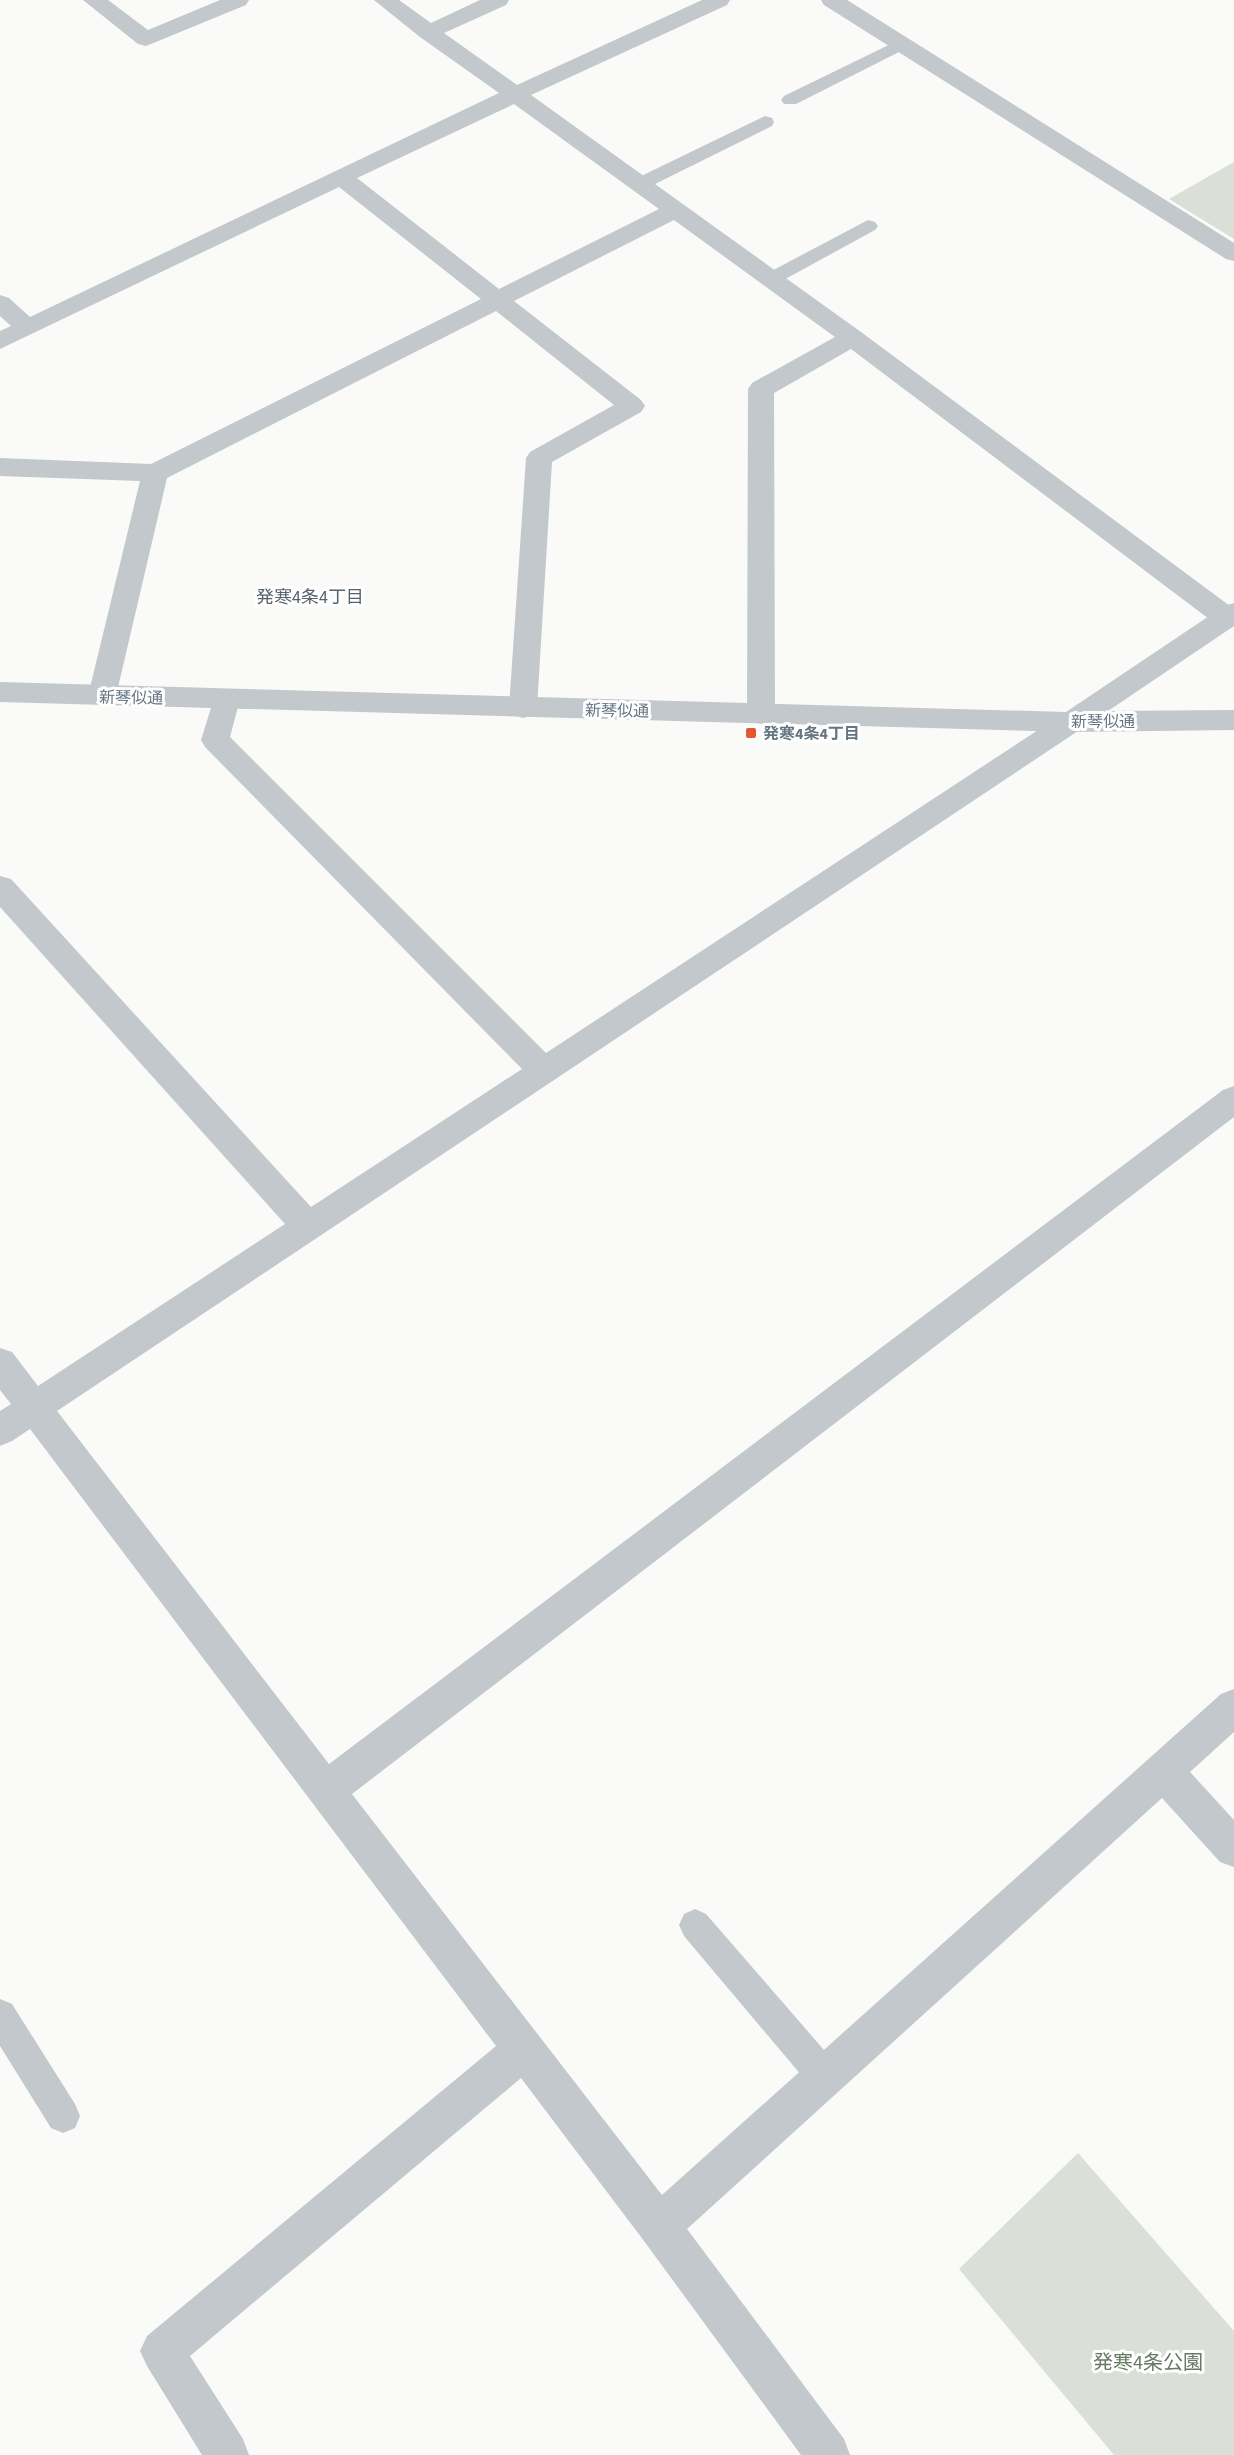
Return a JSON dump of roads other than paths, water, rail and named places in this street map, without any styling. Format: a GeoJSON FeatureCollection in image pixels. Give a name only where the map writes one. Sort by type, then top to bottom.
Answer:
{"type":"FeatureCollection","features":[{"type":"Feature","properties":{"kind":"street"},"geometry":{"type":"LineString","coordinates":[[94,0],[146,39],[238,0]]}},
{"type":"Feature","properties":{"kind":"street"},"geometry":{"type":"LineString","coordinates":[[0,1430],[1231,616],[771,279],[384,0]]}},
{"type":"Feature","properties":{"kind":"street"},"geometry":{"type":"LineString","coordinates":[[428,32],[498,0]]}},
{"type":"Feature","properties":{"kind":"street"},"geometry":{"type":"LineString","coordinates":[[0,341],[515,94],[719,0]]}},
{"type":"Feature","properties":{"kind":"street"},"geometry":{"type":"LineString","coordinates":[[832,0],[1234,254]]}},
{"type":"Feature","properties":{"kind":"street"},"geometry":{"type":"LineString","coordinates":[[342,177],[632,406],[539,458],[524,708]]}},
{"type":"Feature","properties":{"kind":"street"},"geometry":{"type":"LineString","coordinates":[[0,467],[155,473],[676,210]]}},
{"type":"Feature","properties":{"kind":"street"},"geometry":{"type":"LineString","coordinates":[[0,303],[27,328]]}},
{"type":"Feature","properties":{"kind":"street"},"geometry":{"type":"LineString","coordinates":[[761,714],[761,389],[852,338]]}},
{"type":"Feature","properties":{"kind":"street"},"geometry":{"type":"LineString","coordinates":[[102,696],[155,473]]}},
{"type":"Feature","properties":{"kind":"street","name":"新琴似通"},"geometry":{"type":"LineString","coordinates":[[0,692],[1071,722],[1234,720]]}},
{"type":"Feature","properties":{"kind":"street"},"geometry":{"type":"LineString","coordinates":[[226,699],[215,740],[544,1071]]}},
{"type":"Feature","properties":{"kind":"street"},"geometry":{"type":"LineString","coordinates":[[0,887],[308,1227]]}},
{"type":"Feature","properties":{"kind":"street"},"geometry":{"type":"LineString","coordinates":[[327,1790],[1234,1099]]}},
{"type":"Feature","properties":{"kind":"street"},"geometry":{"type":"LineString","coordinates":[[0,1363],[659,2226],[828,2455]]}},
{"type":"Feature","properties":{"kind":"street"},"geometry":{"type":"LineString","coordinates":[[659,2226],[1234,1707]]}},
{"type":"Feature","properties":{"kind":"street"},"geometry":{"type":"LineString","coordinates":[[1163,1771],[1234,1848]]}},
{"type":"Feature","properties":{"kind":"street"},"geometry":{"type":"LineString","coordinates":[[227,2455],[162,2351],[524,2049]]}},
{"type":"Feature","properties":{"kind":"lane"},"geometry":{"type":"LineString","coordinates":[[790,100],[901,44]]}},
{"type":"Feature","properties":{"kind":"lane"},"geometry":{"type":"LineString","coordinates":[[640,184],[765,122]]}},
{"type":"Feature","properties":{"kind":"lane"},"geometry":{"type":"LineString","coordinates":[[771,279],[868,226]]}},
{"type":"Feature","properties":{"kind":"lane"},"geometry":{"type":"LineString","coordinates":[[695,1925],[825,2077]]}},
{"type":"Feature","properties":{"kind":"lane"},"geometry":{"type":"LineString","coordinates":[[0,2016],[63,2116]]}},
{"type":"Feature","properties":{"kind":"place","name":"発寒4条4丁目"},"geometry":{"type":"Point","coordinates":[751,733]}},
{"type":"Feature","properties":{"kind":"district","name":"発寒4条4丁目"},"geometry":{"type":"Point","coordinates":[310,597]}},
{"type":"Feature","properties":{"kind":"park label","name":"発寒4条公園"},"geometry":{"type":"Point","coordinates":[1148,2362]}}]}
